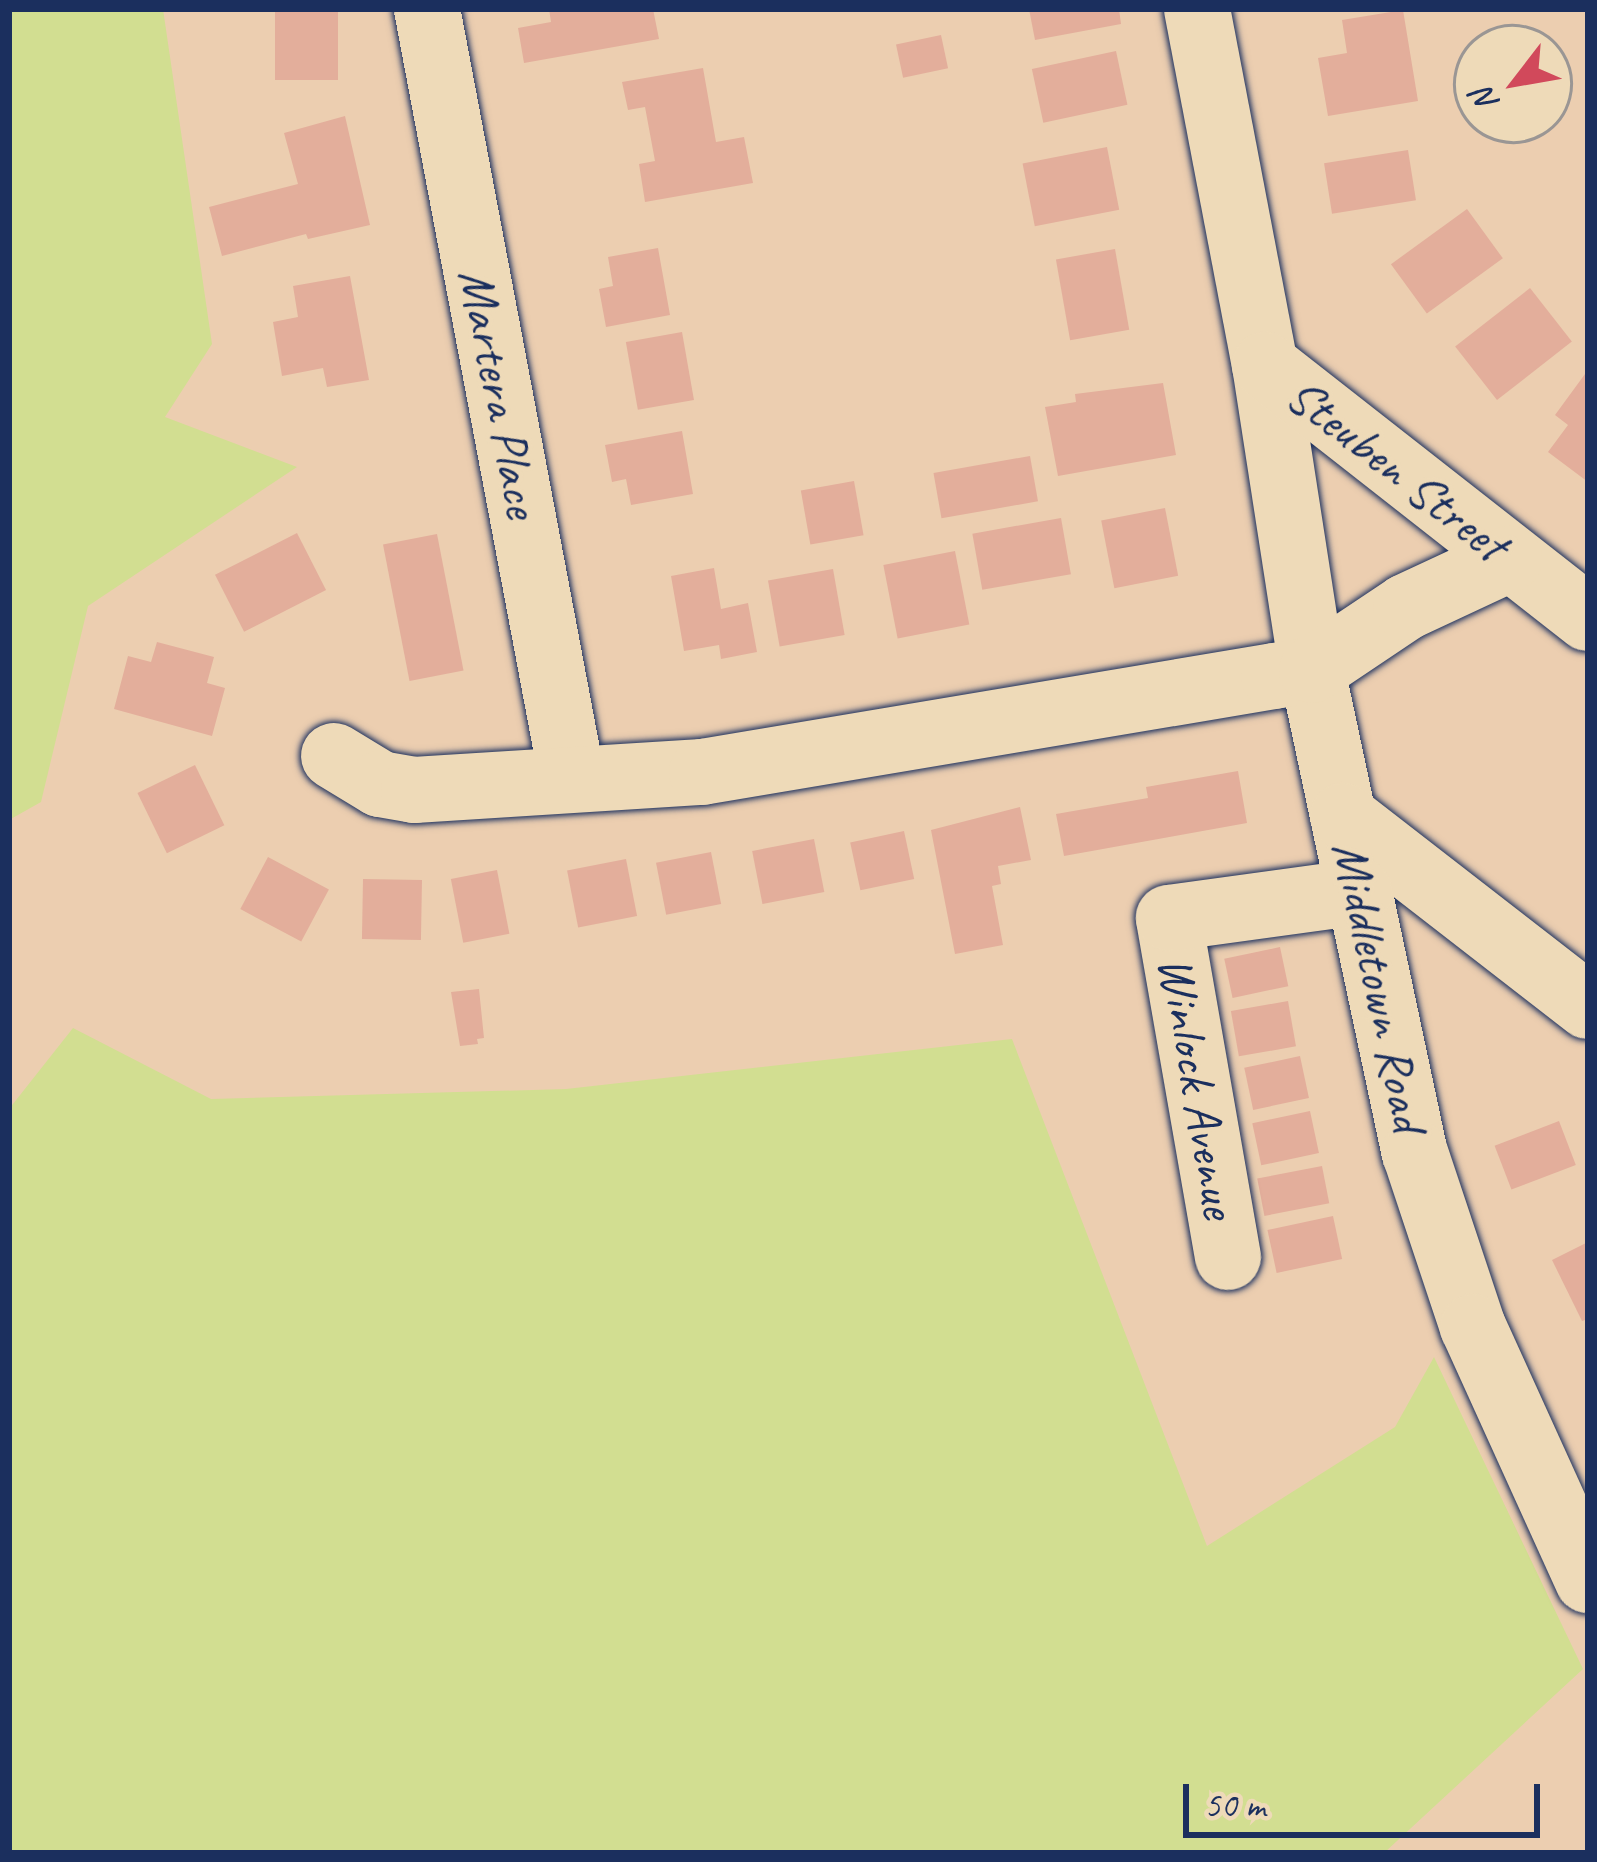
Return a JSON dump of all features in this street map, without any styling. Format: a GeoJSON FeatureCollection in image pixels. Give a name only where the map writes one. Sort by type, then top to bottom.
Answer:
{"type":"FeatureCollection","features":[{"type":"Feature","properties":{"kind":"street","name":"Martera Place"},"geometry":{"type":"LineString","coordinates":[[427,9],[572,778]]}},
{"type":"Feature","properties":{"kind":"street","name":"Steuben Street"},"geometry":{"type":"LineString","coordinates":[[1197,9],[1265,365],[1588,618]]}},
{"type":"Feature","properties":{"kind":"street","name":"Middletown Road"},"geometry":{"type":"LineString","coordinates":[[1265,365],[1312,670],[1422,1174],[1473,1327],[1588,1580]]}},
{"type":"Feature","properties":{"kind":"street"},"geometry":{"type":"LineString","coordinates":[[334,756],[380,784],[413,790],[702,772],[1312,670],[1406,607],[1509,559]]}},
{"type":"Feature","properties":{"kind":"street"},"geometry":{"type":"LineString","coordinates":[[1343,816],[1588,1006]]}},
{"type":"Feature","properties":{"kind":"street","name":"Winlock Avenue"},"geometry":{"type":"LineString","coordinates":[[1228,1257],[1168,918],[1359,892]]}},
{"type":"Feature","properties":{"kind":"green space"},"geometry":{"type":"Polygon","coordinates":[[[9,9],[163,9],[212,344],[165,417],[297,467],[88,606],[41,802],[9,820],[9,9]]]}},
{"type":"Feature","properties":{"kind":"green space"},"geometry":{"type":"Polygon","coordinates":[[[73,1028],[211,1099],[566,1089],[1012,1039],[1207,1546],[1395,1427],[1434,1357],[1583,1669],[1384,1853],[9,1853],[9,1109],[73,1028]]]}},
{"type":"Feature","properties":{"kind":"building"},"geometry":{"type":"Polygon","coordinates":[[[275,9],[338,9],[338,80],[275,80],[275,9]]]}},
{"type":"Feature","properties":{"kind":"building"},"geometry":{"type":"Polygon","coordinates":[[[549,9],[653,9],[659,39],[524,63],[518,28],[551,22],[549,9]]]}},
{"type":"Feature","properties":{"kind":"building"},"geometry":{"type":"Polygon","coordinates":[[[1029,9],[1119,9],[1121,24],[1035,40],[1029,9]]]}},
{"type":"Feature","properties":{"kind":"building"},"geometry":{"type":"Polygon","coordinates":[[[1403,10],[1418,101],[1328,116],[1318,58],[1347,53],[1342,20],[1403,10]]]}},
{"type":"Feature","properties":{"kind":"building"},"geometry":{"type":"Polygon","coordinates":[[[941,35],[948,68],[903,78],[896,45],[941,35]]]}},
{"type":"Feature","properties":{"kind":"building"},"geometry":{"type":"Polygon","coordinates":[[[1116,51],[1127,105],[1043,123],[1032,69],[1116,51]]]}},
{"type":"Feature","properties":{"kind":"building"},"geometry":{"type":"Polygon","coordinates":[[[703,68],[716,142],[744,137],[753,183],[645,202],[639,164],[655,161],[645,107],[628,110],[622,82],[703,68]]]}},
{"type":"Feature","properties":{"kind":"building"},"geometry":{"type":"Polygon","coordinates":[[[345,116],[370,225],[308,239],[306,234],[222,256],[209,207],[298,184],[284,133],[345,116]]]}},
{"type":"Feature","properties":{"kind":"building"},"geometry":{"type":"Polygon","coordinates":[[[1107,147],[1119,210],[1035,226],[1023,163],[1107,147]]]}},
{"type":"Feature","properties":{"kind":"building"},"geometry":{"type":"Polygon","coordinates":[[[1408,150],[1416,200],[1332,214],[1324,163],[1408,150]]]}},
{"type":"Feature","properties":{"kind":"building"},"geometry":{"type":"Polygon","coordinates":[[[1467,209],[1503,258],[1427,314],[1391,264],[1467,209]]]}},
{"type":"Feature","properties":{"kind":"building"},"geometry":{"type":"Polygon","coordinates":[[[658,248],[670,315],[606,327],[599,289],[613,286],[608,257],[658,248]]]}},
{"type":"Feature","properties":{"kind":"building"},"geometry":{"type":"Polygon","coordinates":[[[1115,249],[1129,330],[1070,340],[1056,259],[1115,249]]]}},
{"type":"Feature","properties":{"kind":"building"},"geometry":{"type":"Polygon","coordinates":[[[350,276],[369,380],[327,387],[323,368],[282,376],[273,322],[298,317],[293,286],[350,276]]]}},
{"type":"Feature","properties":{"kind":"building"},"geometry":{"type":"Polygon","coordinates":[[[1530,288],[1572,342],[1497,400],[1455,346],[1530,288]]]}},
{"type":"Feature","properties":{"kind":"building"},"geometry":{"type":"Polygon","coordinates":[[[682,332],[694,400],[638,410],[626,342],[682,332]]]}},
{"type":"Feature","properties":{"kind":"building"},"geometry":{"type":"Polygon","coordinates":[[[1585,374],[1588,482],[1548,452],[1568,425],[1555,415],[1585,374]]]}},
{"type":"Feature","properties":{"kind":"building"},"geometry":{"type":"Polygon","coordinates":[[[1163,383],[1176,455],[1058,476],[1045,407],[1076,402],[1075,394],[1163,383]]]}},
{"type":"Feature","properties":{"kind":"building"},"geometry":{"type":"Polygon","coordinates":[[[682,431],[693,494],[631,505],[626,479],[612,482],[605,445],[682,431]]]}},
{"type":"Feature","properties":{"kind":"building"},"geometry":{"type":"Polygon","coordinates":[[[1030,456],[1038,501],[941,518],[933,473],[1030,456]]]}},
{"type":"Feature","properties":{"kind":"building"},"geometry":{"type":"Polygon","coordinates":[[[854,481],[864,535],[810,545],[801,490],[854,481]]]}},
{"type":"Feature","properties":{"kind":"building"},"geometry":{"type":"Polygon","coordinates":[[[1165,508],[1178,576],[1114,588],[1101,520],[1165,508]]]}},
{"type":"Feature","properties":{"kind":"building"},"geometry":{"type":"Polygon","coordinates":[[[1061,518],[1071,574],[982,590],[972,534],[1061,518]]]}},
{"type":"Feature","properties":{"kind":"building"},"geometry":{"type":"Polygon","coordinates":[[[297,533],[326,590],[244,632],[215,575],[297,533]]]}},
{"type":"Feature","properties":{"kind":"building"},"geometry":{"type":"Polygon","coordinates":[[[437,534],[464,670],[410,681],[383,544],[437,534]]]}},
{"type":"Feature","properties":{"kind":"building"},"geometry":{"type":"Polygon","coordinates":[[[955,551],[969,625],[898,639],[883,565],[955,551]]]}},
{"type":"Feature","properties":{"kind":"building"},"geometry":{"type":"Polygon","coordinates":[[[714,568],[721,609],[748,603],[757,652],[721,659],[719,645],[684,651],[671,576],[714,568]]]}},
{"type":"Feature","properties":{"kind":"building"},"geometry":{"type":"Polygon","coordinates":[[[833,569],[845,635],[780,646],[768,580],[833,569]]]}},
{"type":"Feature","properties":{"kind":"building"},"geometry":{"type":"Polygon","coordinates":[[[157,642],[214,657],[207,683],[225,688],[212,736],[114,709],[128,656],[151,662],[157,642]]]}},
{"type":"Feature","properties":{"kind":"building"},"geometry":{"type":"Polygon","coordinates":[[[195,765],[224,825],[167,853],[137,793],[195,765]]]}},
{"type":"Feature","properties":{"kind":"building"},"geometry":{"type":"Polygon","coordinates":[[[1238,771],[1247,823],[1064,856],[1056,814],[1148,798],[1146,787],[1238,771]]]}},
{"type":"Feature","properties":{"kind":"building"},"geometry":{"type":"Polygon","coordinates":[[[1020,807],[1031,860],[998,866],[1001,884],[992,886],[1003,945],[955,954],[931,830],[1020,807]]]}},
{"type":"Feature","properties":{"kind":"building"},"geometry":{"type":"Polygon","coordinates":[[[904,831],[914,879],[860,890],[850,842],[904,831]]]}},
{"type":"Feature","properties":{"kind":"building"},"geometry":{"type":"Polygon","coordinates":[[[814,839],[824,892],[762,904],[752,851],[814,839]]]}},
{"type":"Feature","properties":{"kind":"building"},"geometry":{"type":"Polygon","coordinates":[[[711,852],[721,904],[666,915],[656,863],[711,852]]]}},
{"type":"Feature","properties":{"kind":"building"},"geometry":{"type":"Polygon","coordinates":[[[268,857],[329,889],[301,941],[240,909],[268,857]]]}},
{"type":"Feature","properties":{"kind":"building"},"geometry":{"type":"Polygon","coordinates":[[[626,859],[637,916],[578,927],[567,870],[626,859]]]}},
{"type":"Feature","properties":{"kind":"building"},"geometry":{"type":"Polygon","coordinates":[[[497,870],[509,934],[463,943],[451,879],[497,870]]]}},
{"type":"Feature","properties":{"kind":"building"},"geometry":{"type":"Polygon","coordinates":[[[363,879],[422,880],[421,940],[362,939],[363,879]]]}},
{"type":"Feature","properties":{"kind":"building"},"geometry":{"type":"Polygon","coordinates":[[[1280,947],[1288,986],[1233,998],[1224,959],[1280,947]]]}},
{"type":"Feature","properties":{"kind":"building"},"geometry":{"type":"Polygon","coordinates":[[[479,989],[484,1038],[477,1039],[478,1044],[460,1046],[451,992],[479,989]]]}},
{"type":"Feature","properties":{"kind":"building"},"geometry":{"type":"Polygon","coordinates":[[[1288,1001],[1296,1046],[1239,1056],[1231,1011],[1288,1001]]]}},
{"type":"Feature","properties":{"kind":"building"},"geometry":{"type":"Polygon","coordinates":[[[1300,1056],[1309,1098],[1253,1110],[1244,1068],[1300,1056]]]}},
{"type":"Feature","properties":{"kind":"building"},"geometry":{"type":"Polygon","coordinates":[[[1310,1111],[1319,1153],[1261,1165],[1252,1123],[1310,1111]]]}},
{"type":"Feature","properties":{"kind":"building"},"geometry":{"type":"Polygon","coordinates":[[[1559,1121],[1576,1165],[1511,1190],[1495,1146],[1559,1121]]]}},
{"type":"Feature","properties":{"kind":"building"},"geometry":{"type":"Polygon","coordinates":[[[1322,1166],[1329,1203],[1264,1216],[1257,1179],[1322,1166]]]}},
{"type":"Feature","properties":{"kind":"building"},"geometry":{"type":"Polygon","coordinates":[[[1333,1216],[1342,1259],[1277,1273],[1267,1230],[1333,1216]]]}},
{"type":"Feature","properties":{"kind":"building"},"geometry":{"type":"Polygon","coordinates":[[[1588,1242],[1588,1319],[1582,1321],[1552,1260],[1588,1242]]]}}]}
